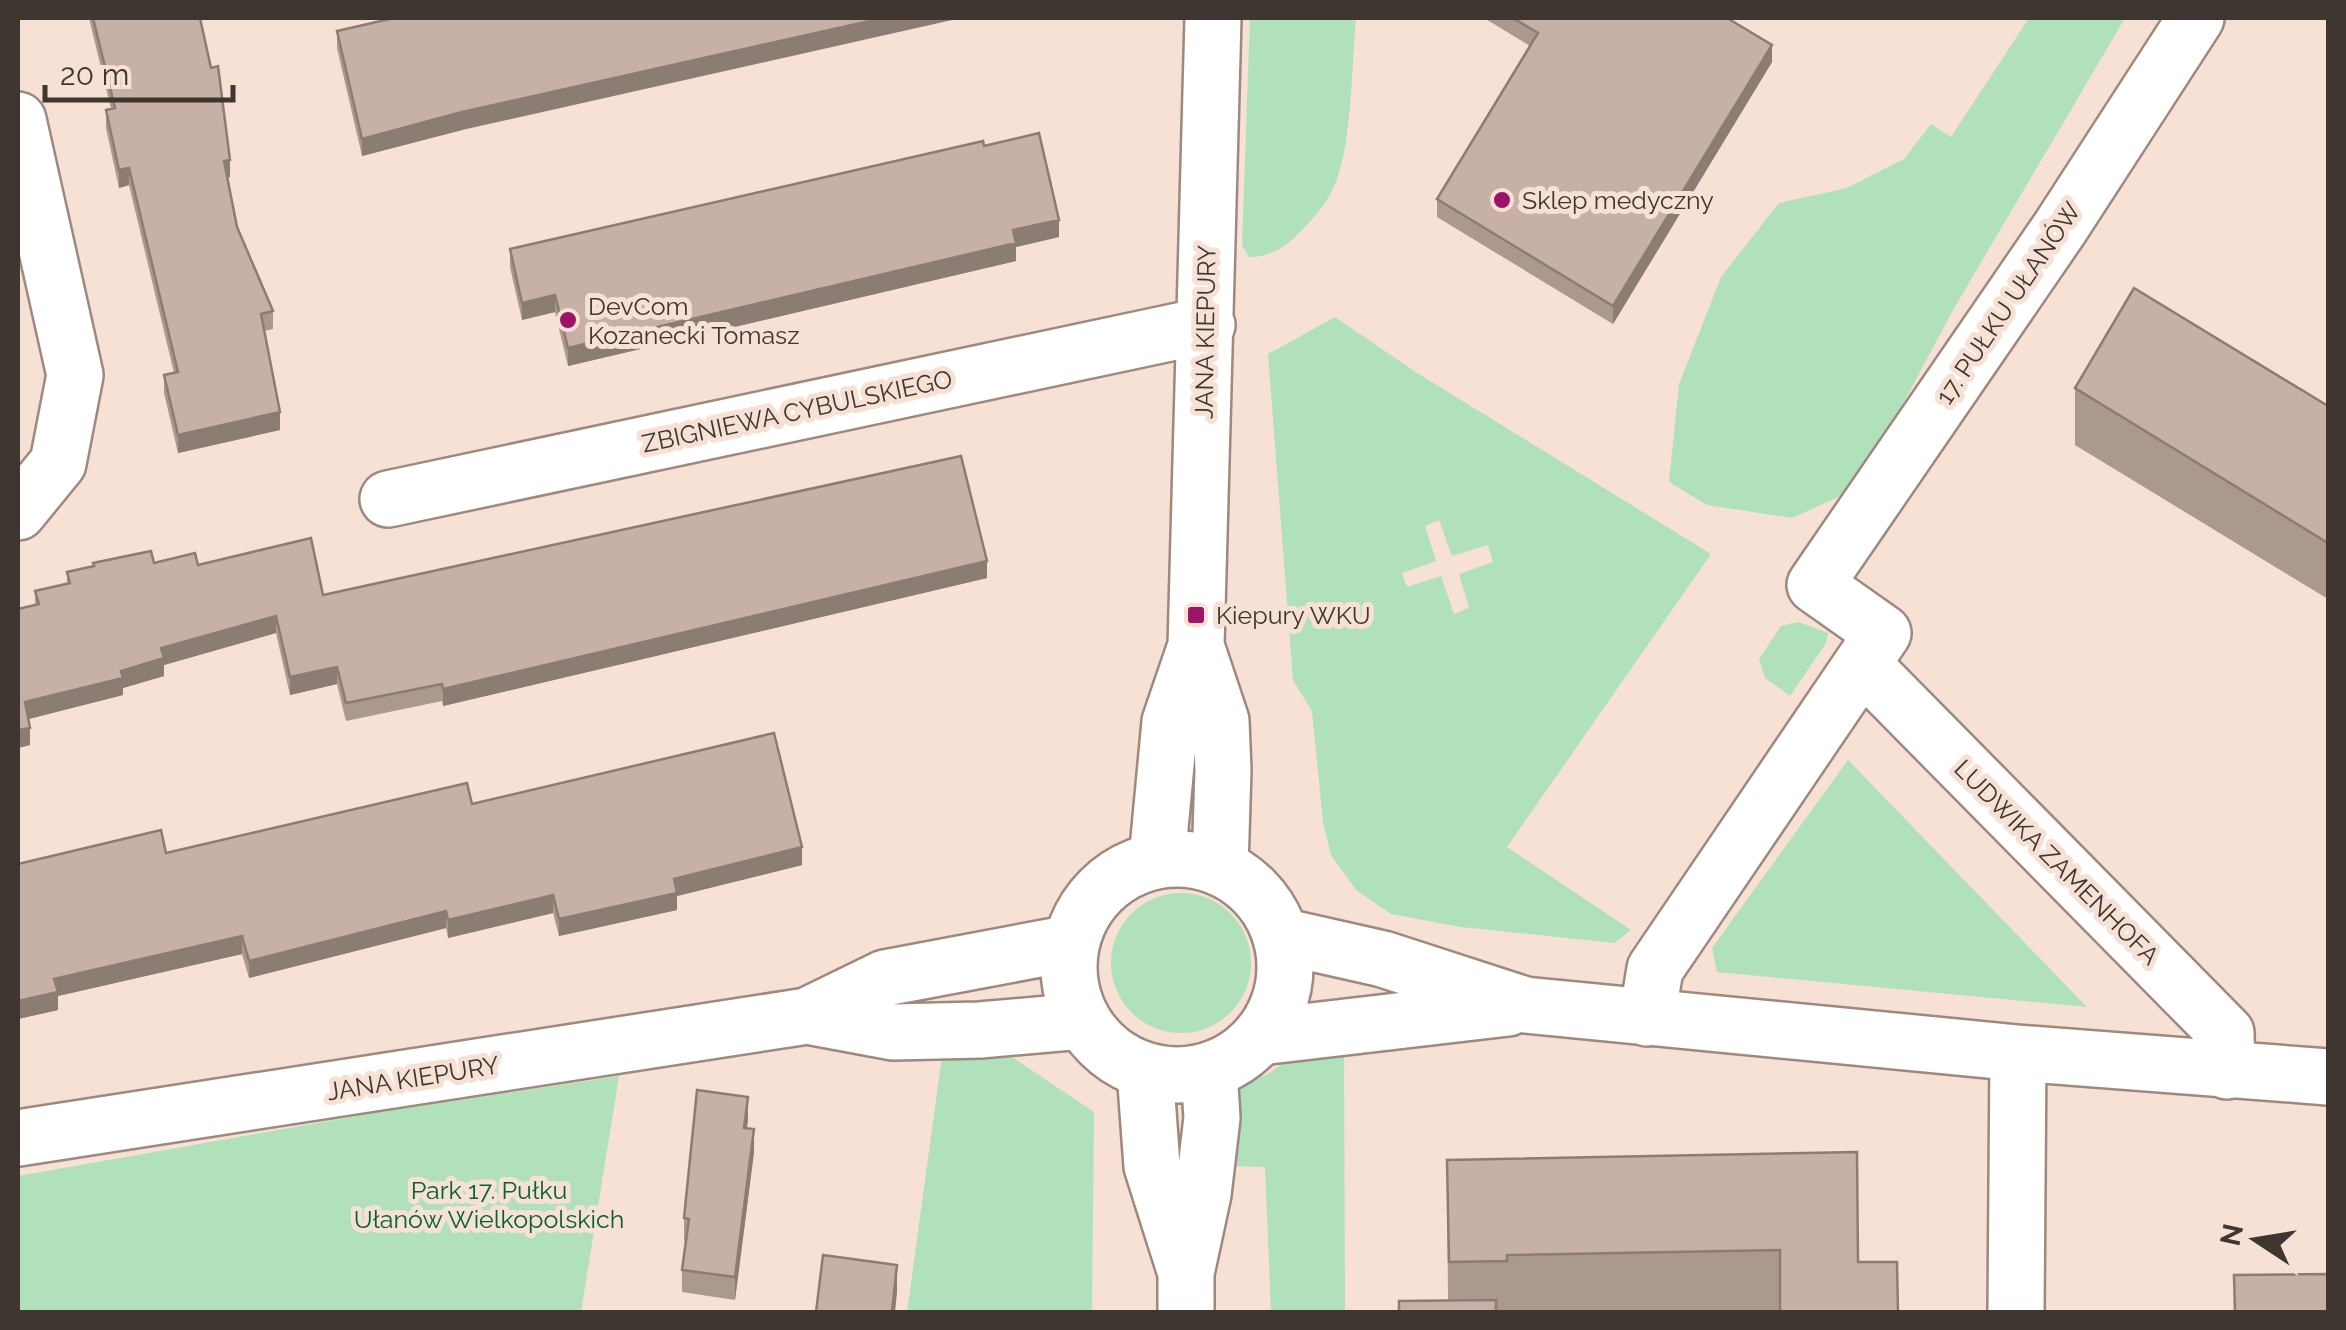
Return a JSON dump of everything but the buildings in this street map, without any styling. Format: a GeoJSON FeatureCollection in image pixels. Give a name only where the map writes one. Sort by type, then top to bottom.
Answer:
{"type":"FeatureCollection","features":[{"type":"Feature","properties":{"kind":"street","name":"JANA KIEPURY"},"geometry":{"type":"LineString","coordinates":[[1157,860],[1170,722],[1196,646],[1213,18]]}},
{"type":"Feature","properties":{"kind":"street","name":"17. PUŁKU UŁANÓW"},"geometry":{"type":"LineString","coordinates":[[1815,585],[2060,228],[2196,18]]}},
{"type":"Feature","properties":{"kind":"street"},"geometry":{"type":"LineString","coordinates":[[18,120],[74,375],[58,463],[18,512]]}},
{"type":"Feature","properties":{"kind":"street","name":"ZBIGNIEWA CYBULSKIEGO"},"geometry":{"type":"LineString","coordinates":[[388,499],[1207,326]]}},
{"type":"Feature","properties":{"kind":"street","name":"LUDWIKA ZAMENHOFA"},"geometry":{"type":"LineString","coordinates":[[1815,585],[2226,1033],[2227,1071]]}},
{"type":"Feature","properties":{"kind":"street","name":"JANA KIEPURY"},"geometry":{"type":"LineString","coordinates":[[1196,646],[1220,721],[1220,868]]}},
{"type":"Feature","properties":{"kind":"street"},"geometry":{"type":"LineString","coordinates":[[1647,1018],[1654,969],[1872,649]]}},
{"type":"Feature","properties":{"kind":"street"},"geometry":{"type":"LineString","coordinates":[[1178,858],[1220,868],[1241,879],[1258,895],[1282,936],[1286,967],[1282,994],[1272,1020],[1260,1037],[1236,1057],[1209,1071],[1188,1076],[1145,1071],[1120,1060],[1099,1043],[1082,1021],[1073,996],[1071,942],[1080,918],[1111,880],[1133,868],[1178,858]]}},
{"type":"Feature","properties":{"kind":"street"},"geometry":{"type":"LineString","coordinates":[[1282,936],[1383,959],[1526,1006]]}},
{"type":"Feature","properties":{"kind":"street","name":"JANA KIEPURY"},"geometry":{"type":"LineString","coordinates":[[18,1138],[807,1016],[885,978],[1071,942]]}},
{"type":"Feature","properties":{"kind":"street"},"geometry":{"type":"LineString","coordinates":[[1260,1037],[1526,1006],[2328,1078]]}},
{"type":"Feature","properties":{"kind":"street","name":"JANA KIEPURY"},"geometry":{"type":"LineString","coordinates":[[807,1016],[894,1032],[980,1030],[1082,1021]]}},
{"type":"Feature","properties":{"kind":"street"},"geometry":{"type":"LineString","coordinates":[[2016,1312],[2018,1053]]}},
{"type":"Feature","properties":{"kind":"street"},"geometry":{"type":"LineString","coordinates":[[1145,1071],[1152,1166],[1186,1293]]}},
{"type":"Feature","properties":{"kind":"street"},"geometry":{"type":"LineString","coordinates":[[1186,1293],[1212,1118],[1209,1071]]}},
{"type":"Feature","properties":{"kind":"green space"},"geometry":{"type":"Polygon","coordinates":[[[1250,18],[1356,18],[1347,133],[1331,193],[1310,222],[1284,246],[1249,257],[1242,245],[1250,18]]]}},
{"type":"Feature","properties":{"kind":"green space"},"geometry":{"type":"Polygon","coordinates":[[[2029,18],[2125,18],[1953,310],[1858,488],[1792,518],[1707,505],[1669,482],[1679,384],[1721,277],[1779,203],[1847,188],[1904,159],[1931,124],[1951,137],[2029,18]]]}},
{"type":"Feature","properties":{"kind":"green space"},"geometry":{"type":"Polygon","coordinates":[[[1335,317],[1417,373],[1711,554],[1507,847],[1631,930],[1614,943],[1461,927],[1391,914],[1356,890],[1331,855],[1323,822],[1312,711],[1293,680],[1268,354],[1335,317]],[[1439,520],[1425,526],[1436,561],[1402,573],[1407,587],[1441,576],[1454,614],[1469,608],[1459,574],[1493,562],[1488,545],[1452,556],[1439,520]]]}},
{"type":"Feature","properties":{"kind":"green space"},"geometry":{"type":"Polygon","coordinates":[[[1799,622],[1828,633],[1826,643],[1790,696],[1765,678],[1759,659],[1781,626],[1799,622]]]}},
{"type":"Feature","properties":{"kind":"green space"},"geometry":{"type":"Polygon","coordinates":[[[1848,760],[2087,1007],[1717,972],[1712,948],[1848,760]]]}},
{"type":"Feature","properties":{"kind":"green space"},"geometry":{"type":"Polygon","coordinates":[[[1181,893],[1208,898],[1231,913],[1246,936],[1251,963],[1246,990],[1231,1013],[1208,1028],[1181,1033],[1154,1028],[1131,1013],[1116,990],[1111,963],[1116,936],[1131,913],[1154,898],[1181,893]]]}},
{"type":"Feature","properties":{"kind":"green space"},"geometry":{"type":"Polygon","coordinates":[[[1300,1046],[1344,1048],[1345,1312],[1271,1312],[1265,1167],[1228,1166],[1234,1086],[1270,1072],[1300,1046]]]}},
{"type":"Feature","properties":{"kind":"green space"},"geometry":{"type":"Polygon","coordinates":[[[943,1049],[1009,1055],[1094,1112],[1092,1312],[907,1312],[943,1049]]]}},
{"type":"Feature","properties":{"kind":"green space","name":"Park 17. Pułku Ułanów Wielkopolskich"},"geometry":{"type":"Polygon","coordinates":[[[619,1076],[581,1312],[18,1312],[18,1176],[363,1115],[619,1076]]]}},
{"type":"Feature","properties":{"kind":"place","name":"Sklep medyczny"},"geometry":{"type":"Point","coordinates":[1502,200]}},
{"type":"Feature","properties":{"kind":"place","name":"DevCom Kozanecki Tomasz"},"geometry":{"type":"Point","coordinates":[568,320]}},
{"type":"Feature","properties":{"kind":"place","name":"Kiepury WKU"},"geometry":{"type":"Point","coordinates":[1196,615]}}]}
